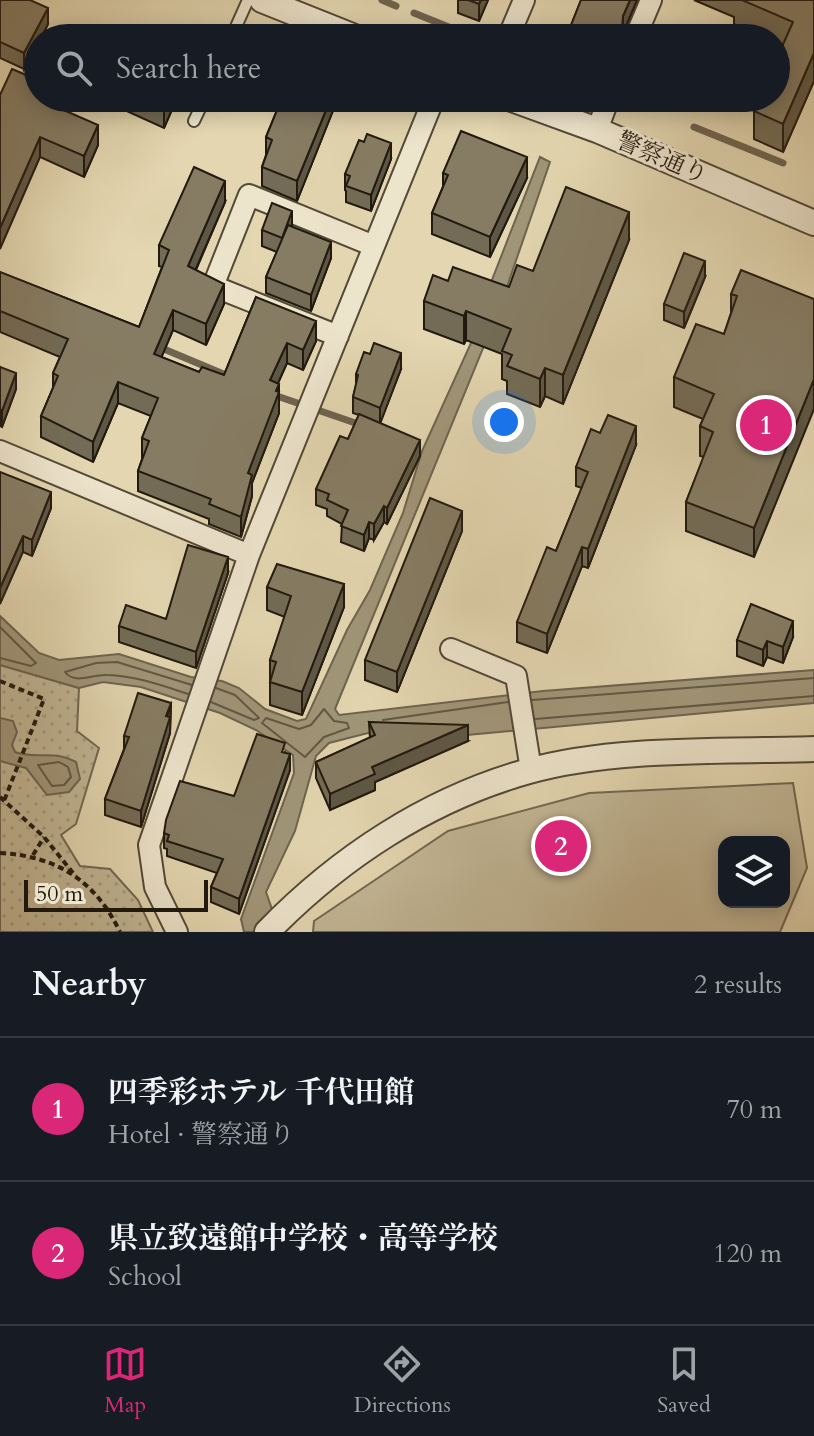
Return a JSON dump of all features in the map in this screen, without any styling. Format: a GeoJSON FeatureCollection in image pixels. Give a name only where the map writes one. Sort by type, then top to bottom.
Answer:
{"type":"FeatureCollection","features":[{"type":"Feature","properties":{"kind":"street"},"geometry":{"type":"LineString","coordinates":[[262,0],[322,24]]}},
{"type":"Feature","properties":{"kind":"street"},"geometry":{"type":"LineString","coordinates":[[514,24],[524,0]]}},
{"type":"Feature","properties":{"kind":"street"},"geometry":{"type":"LineString","coordinates":[[641,24],[651,0]]}},
{"type":"Feature","properties":{"kind":"street"},"geometry":{"type":"LineString","coordinates":[[177,932],[155,887],[149,845],[249,555],[428,112]]}},
{"type":"Feature","properties":{"kind":"street","name":"警察通り"},"geometry":{"type":"LineString","coordinates":[[548,112],[597,130],[814,223]]}},
{"type":"Feature","properties":{"kind":"street"},"geometry":{"type":"LineString","coordinates":[[597,130],[604,112]]}},
{"type":"Feature","properties":{"kind":"street"},"geometry":{"type":"LineString","coordinates":[[338,336],[213,286],[249,195],[374,246]]}},
{"type":"Feature","properties":{"kind":"street"},"geometry":{"type":"LineString","coordinates":[[0,451],[249,555]]}},
{"type":"Feature","properties":{"kind":"street"},"geometry":{"type":"LineString","coordinates":[[451,649],[516,676],[531,770]]}},
{"type":"Feature","properties":{"kind":"street"},"geometry":{"type":"LineString","coordinates":[[274,924],[382,836],[450,798],[531,770],[622,756],[814,749]]}},
{"type":"Feature","properties":{"kind":"lane"},"geometry":{"type":"LineString","coordinates":[[237,24],[248,0]]}},
{"type":"Feature","properties":{"kind":"lane"},"geometry":{"type":"LineString","coordinates":[[194,121],[198,112]]}},
{"type":"Feature","properties":{"kind":"path"},"geometry":{"type":"LineString","coordinates":[[0,681],[44,699],[2,799],[44,837],[109,909],[120,932]]}},
{"type":"Feature","properties":{"kind":"path"},"geometry":{"type":"LineString","coordinates":[[33,855],[44,837]]}},
{"type":"Feature","properties":{"kind":"path"},"geometry":{"type":"LineString","coordinates":[[0,853],[33,855],[76,876]]}},
{"type":"Feature","properties":{"kind":"shaded area"},"geometry":{"type":"Polygon","coordinates":[[[0,665],[79,688],[77,731],[99,748],[76,824],[61,835],[80,866],[110,869],[138,900],[153,932],[0,932],[0,665]]]}},
{"type":"Feature","properties":{"kind":"shaded area"},"geometry":{"type":"Polygon","coordinates":[[[793,783],[807,868],[780,932],[313,932],[314,921],[448,831],[589,793],[793,783]]]}},
{"type":"Feature","properties":{"kind":"water"},"geometry":{"type":"Polygon","coordinates":[[[540,157],[550,162],[500,307],[335,709],[339,715],[543,691],[814,670],[814,703],[467,735],[368,733],[329,743],[316,756],[295,831],[266,892],[280,932],[244,932],[241,919],[294,773],[293,755],[256,730],[220,713],[141,687],[103,682],[79,688],[0,665],[0,616],[39,653],[59,660],[119,654],[191,677],[222,681],[239,688],[265,709],[297,721],[306,719],[347,630],[370,590],[403,513],[422,451],[476,332],[488,290],[540,157]]]}},
{"type":"Feature","properties":{"kind":"water"},"geometry":{"type":"Polygon","coordinates":[[[0,718],[13,721],[17,732],[12,745],[15,752],[60,756],[76,762],[80,779],[69,792],[47,795],[26,768],[0,761],[0,718]]]}},
{"type":"Feature","properties":{"kind":"building"},"geometry":{"type":"Polygon","coordinates":[[[0,0],[30,0],[48,8],[39,24],[24,24],[24,53],[0,42],[0,0]]]}},
{"type":"Feature","properties":{"kind":"building"},"geometry":{"type":"Polygon","coordinates":[[[581,0],[630,0],[622,24],[572,24],[581,0]]]}},
{"type":"Feature","properties":{"kind":"building"},"geometry":{"type":"Polygon","coordinates":[[[742,0],[814,0],[814,53],[790,108],[790,29],[793,22],[742,0]]]}},
{"type":"Feature","properties":{"kind":"building"},"geometry":{"type":"Polygon","coordinates":[[[12,69],[24,74],[24,112],[68,112],[98,125],[84,156],[40,137],[0,228],[0,95],[12,69]]]}},
{"type":"Feature","properties":{"kind":"building"},"geometry":{"type":"Polygon","coordinates":[[[276,112],[325,112],[297,181],[262,167],[272,140],[266,137],[276,112]]]}},
{"type":"Feature","properties":{"kind":"building"},"geometry":{"type":"Polygon","coordinates":[[[756,112],[788,112],[783,124],[756,112]]]}},
{"type":"Feature","properties":{"kind":"building"},"geometry":{"type":"Polygon","coordinates":[[[461,131],[527,157],[490,237],[432,213],[448,175],[443,173],[461,131]]]}},
{"type":"Feature","properties":{"kind":"building"},"geometry":{"type":"Polygon","coordinates":[[[367,134],[391,143],[371,195],[346,186],[350,176],[345,174],[359,140],[364,142],[367,134]]]}},
{"type":"Feature","properties":{"kind":"building"},"geometry":{"type":"Polygon","coordinates":[[[194,167],[225,181],[188,266],[224,284],[206,324],[173,310],[154,354],[199,372],[202,367],[224,375],[256,297],[316,321],[303,350],[287,343],[270,380],[279,384],[276,391],[279,392],[248,473],[252,475],[241,517],[209,504],[211,499],[138,471],[149,441],[142,438],[158,398],[118,382],[93,442],[41,416],[58,376],[53,373],[68,339],[0,311],[0,272],[139,327],[169,250],[159,245],[194,167]]]}},
{"type":"Feature","properties":{"kind":"building"},"geometry":{"type":"Polygon","coordinates":[[[566,187],[629,212],[563,375],[545,368],[540,379],[507,366],[512,355],[502,351],[511,329],[466,311],[464,316],[424,301],[433,275],[448,281],[453,267],[509,287],[517,265],[533,271],[566,187]]]}},
{"type":"Feature","properties":{"kind":"building"},"geometry":{"type":"Polygon","coordinates":[[[272,203],[292,211],[282,238],[262,230],[272,203]]]}},
{"type":"Feature","properties":{"kind":"building"},"geometry":{"type":"Polygon","coordinates":[[[288,225],[331,242],[311,295],[266,277],[288,225]]]}},
{"type":"Feature","properties":{"kind":"building"},"geometry":{"type":"Polygon","coordinates":[[[684,253],[705,261],[684,312],[664,304],[684,253]]]}},
{"type":"Feature","properties":{"kind":"building"},"geometry":{"type":"Polygon","coordinates":[[[741,270],[814,299],[814,379],[754,528],[686,502],[713,432],[700,426],[714,394],[674,377],[696,324],[724,334],[737,296],[731,294],[741,270]]]}},
{"type":"Feature","properties":{"kind":"building"},"geometry":{"type":"Polygon","coordinates":[[[374,343],[401,353],[380,408],[353,397],[356,374],[364,352],[370,354],[374,343]]]}},
{"type":"Feature","properties":{"kind":"building"},"geometry":{"type":"Polygon","coordinates":[[[0,367],[16,373],[2,411],[0,410],[0,367]]]}},
{"type":"Feature","properties":{"kind":"building"},"geometry":{"type":"Polygon","coordinates":[[[359,414],[420,440],[387,508],[384,506],[374,524],[369,522],[364,535],[341,526],[348,510],[327,500],[329,494],[316,489],[340,436],[348,439],[359,414]]]}},
{"type":"Feature","properties":{"kind":"building"},"geometry":{"type":"Polygon","coordinates":[[[608,415],[636,426],[588,549],[582,547],[547,634],[517,622],[547,547],[556,551],[588,472],[576,467],[591,429],[600,433],[608,415]]]}},
{"type":"Feature","properties":{"kind":"building"},"geometry":{"type":"Polygon","coordinates":[[[0,472],[51,492],[32,540],[23,536],[0,588],[0,472]]]}},
{"type":"Feature","properties":{"kind":"building"},"geometry":{"type":"Polygon","coordinates":[[[430,498],[462,511],[397,672],[365,660],[430,498]]]}},
{"type":"Feature","properties":{"kind":"building"},"geometry":{"type":"Polygon","coordinates":[[[188,545],[228,557],[196,652],[119,626],[126,605],[166,619],[188,545]]]}},
{"type":"Feature","properties":{"kind":"building"},"geometry":{"type":"Polygon","coordinates":[[[277,564],[344,584],[302,692],[270,682],[276,662],[270,660],[291,596],[267,587],[277,564]]]}},
{"type":"Feature","properties":{"kind":"building"},"geometry":{"type":"Polygon","coordinates":[[[751,604],[793,621],[783,647],[767,641],[763,650],[737,640],[751,604]]]}},
{"type":"Feature","properties":{"kind":"building"},"geometry":{"type":"Polygon","coordinates":[[[138,693],[171,703],[166,716],[170,717],[141,811],[105,799],[129,737],[124,736],[138,693]]]}},
{"type":"Feature","properties":{"kind":"building"},"geometry":{"type":"Polygon","coordinates":[[[369,722],[468,725],[372,767],[375,774],[330,794],[316,762],[375,735],[369,722]]]}},
{"type":"Feature","properties":{"kind":"building"},"geometry":{"type":"Polygon","coordinates":[[[257,734],[285,743],[282,752],[290,754],[239,899],[211,887],[223,859],[167,841],[169,835],[164,833],[180,781],[234,796],[257,734]]]}},
{"type":"Feature","properties":{"kind":"waterway"},"geometry":{"type":"LineString","coordinates":[[382,0],[396,6]]}},
{"type":"Feature","properties":{"kind":"waterway"},"geometry":{"type":"LineString","coordinates":[[414,13],[441,24]]}},
{"type":"Feature","properties":{"kind":"waterway"},"geometry":{"type":"LineString","coordinates":[[694,127],[783,163]]}},
{"type":"Feature","properties":{"kind":"waterway"},"geometry":{"type":"LineString","coordinates":[[159,347],[233,378]]}},
{"type":"Feature","properties":{"kind":"waterway"},"geometry":{"type":"LineString","coordinates":[[274,395],[364,426]]}},
{"type":"Feature","properties":{"kind":"place","name":"四季彩ホテル 千代田館"},"geometry":{"type":"Point","coordinates":[766,425]}},
{"type":"Feature","properties":{"kind":"place","name":"県立致遠館中学校・高等学校"},"geometry":{"type":"Point","coordinates":[561,846]}}]}
